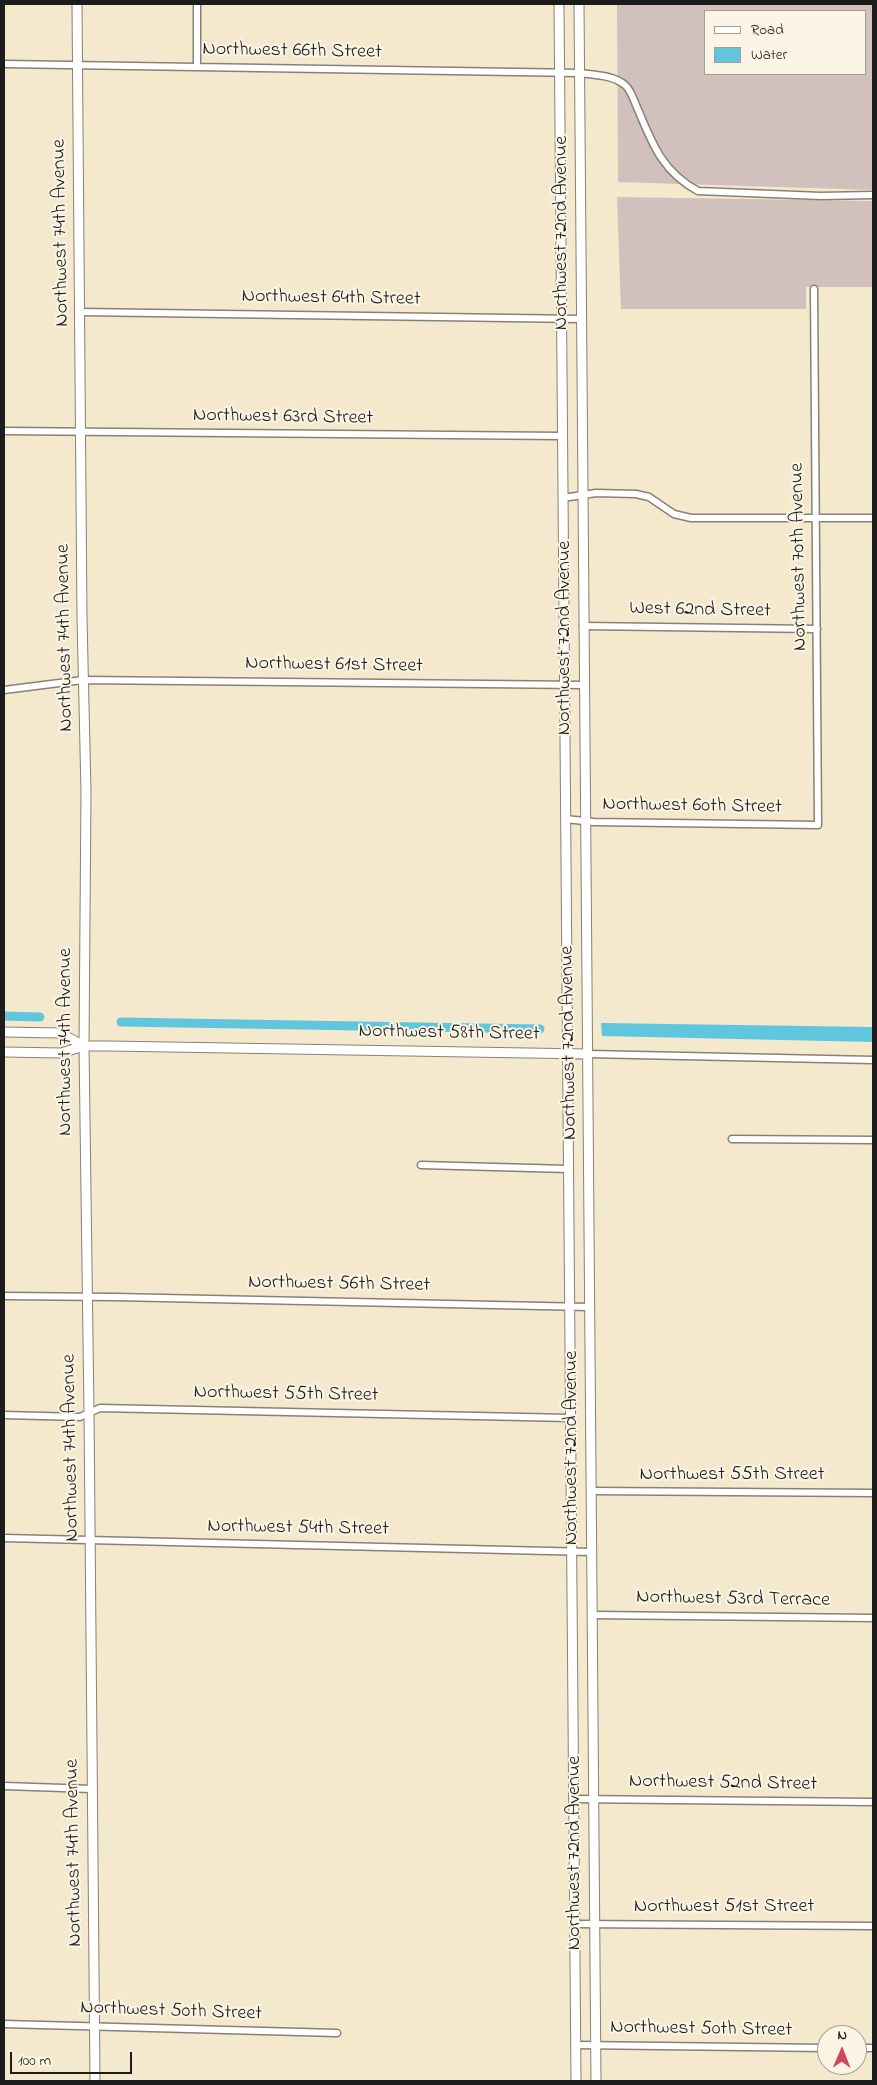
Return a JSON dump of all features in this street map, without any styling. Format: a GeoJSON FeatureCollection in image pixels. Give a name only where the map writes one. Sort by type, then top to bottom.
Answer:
{"type":"FeatureCollection","features":[{"type":"Feature","properties":{"kind":"main road","name":"Northwest 74th Avenue"},"geometry":{"type":"LineString","coordinates":[[78,4],[83,680],[86,792],[84,1046],[88,1297],[94,2081]]}},
{"type":"Feature","properties":{"kind":"main road","name":"Northwest 72nd Avenue"},"geometry":{"type":"LineString","coordinates":[[559,4],[566,1054],[576,2081]]}},
{"type":"Feature","properties":{"kind":"main road","name":"Northwest 72nd Avenue"},"geometry":{"type":"LineString","coordinates":[[579,4],[596,2081]]}},
{"type":"Feature","properties":{"kind":"main road","name":"Northwest 58th Street"},"geometry":{"type":"LineString","coordinates":[[4,1032],[60,1033],[84,1046]]}},
{"type":"Feature","properties":{"kind":"main road","name":"Northwest 58th Street"},"geometry":{"type":"LineString","coordinates":[[4,1052],[60,1053],[84,1046],[588,1054]]}},
{"type":"Feature","properties":{"kind":"street"},"geometry":{"type":"LineString","coordinates":[[196,67],[197,4]]}},
{"type":"Feature","properties":{"kind":"street","name":"Northwest 66th Street"},"geometry":{"type":"LineString","coordinates":[[4,64],[580,73],[604,76],[625,84],[651,140],[672,173],[685,184],[698,191],[821,196],[873,195]]}},
{"type":"Feature","properties":{"kind":"street","name":"Northwest 70th Avenue"},"geometry":{"type":"LineString","coordinates":[[814,289],[818,825]]}},
{"type":"Feature","properties":{"kind":"street","name":"Northwest 64th Street"},"geometry":{"type":"LineString","coordinates":[[80,312],[581,319]]}},
{"type":"Feature","properties":{"kind":"street","name":"Northwest 63rd Street"},"geometry":{"type":"LineString","coordinates":[[4,431],[562,436]]}},
{"type":"Feature","properties":{"kind":"street"},"geometry":{"type":"LineString","coordinates":[[563,498],[596,492],[642,495],[654,500],[668,511],[691,518],[873,518]]}},
{"type":"Feature","properties":{"kind":"street","name":"West 62nd Street"},"geometry":{"type":"LineString","coordinates":[[583,626],[817,629]]}},
{"type":"Feature","properties":{"kind":"street","name":"Northwest 61st Street"},"geometry":{"type":"LineString","coordinates":[[4,690],[83,680],[584,685]]}},
{"type":"Feature","properties":{"kind":"street","name":"Northwest 60th Street"},"geometry":{"type":"LineString","coordinates":[[565,819],[585,821],[818,825]]}},
{"type":"Feature","properties":{"kind":"street","name":"Northwest 58th Street"},"geometry":{"type":"LineString","coordinates":[[588,1054],[873,1060]]}},
{"type":"Feature","properties":{"kind":"street"},"geometry":{"type":"LineString","coordinates":[[732,1139],[873,1140]]}},
{"type":"Feature","properties":{"kind":"street"},"geometry":{"type":"LineString","coordinates":[[421,1165],[568,1169]]}},
{"type":"Feature","properties":{"kind":"street","name":"Northwest 56th Street"},"geometry":{"type":"LineString","coordinates":[[4,1296],[589,1307]]}},
{"type":"Feature","properties":{"kind":"street","name":"Northwest 55th Street"},"geometry":{"type":"LineString","coordinates":[[4,1415],[80,1417],[100,1408],[570,1418]]}},
{"type":"Feature","properties":{"kind":"street","name":"Northwest 55th Street"},"geometry":{"type":"LineString","coordinates":[[591,1491],[873,1493]]}},
{"type":"Feature","properties":{"kind":"street","name":"Northwest 54th Street"},"geometry":{"type":"LineString","coordinates":[[4,1538],[591,1552]]}},
{"type":"Feature","properties":{"kind":"street","name":"Northwest 53rd Terrace"},"geometry":{"type":"LineString","coordinates":[[592,1615],[873,1618]]}},
{"type":"Feature","properties":{"kind":"street"},"geometry":{"type":"LineString","coordinates":[[4,1786],[92,1789]]}},
{"type":"Feature","properties":{"kind":"street","name":"Northwest 52nd Street"},"geometry":{"type":"LineString","coordinates":[[573,1799],[873,1802]]}},
{"type":"Feature","properties":{"kind":"street","name":"Northwest 51st Street"},"geometry":{"type":"LineString","coordinates":[[574,1924],[873,1926]]}},
{"type":"Feature","properties":{"kind":"street","name":"Northwest 50th Street"},"geometry":{"type":"LineString","coordinates":[[4,2024],[338,2033]]}},
{"type":"Feature","properties":{"kind":"street","name":"Northwest 50th Street"},"geometry":{"type":"LineString","coordinates":[[576,2045],[817,2048]]}},
{"type":"Feature","properties":{"kind":"shaded area"},"geometry":{"type":"Polygon","coordinates":[[[617,4],[873,4],[873,190],[618,182],[617,4]]]}},
{"type":"Feature","properties":{"kind":"shaded area"},"geometry":{"type":"Polygon","coordinates":[[[617,197],[873,201],[873,287],[806,287],[806,309],[621,309],[617,197]]]}},
{"type":"Feature","properties":{"kind":"water"},"geometry":{"type":"Polygon","coordinates":[[[601,1023],[873,1027],[873,1042],[602,1036],[601,1023]]]}},
{"type":"Feature","properties":{"kind":"waterway"},"geometry":{"type":"LineString","coordinates":[[4,1016],[40,1017]]}},
{"type":"Feature","properties":{"kind":"waterway"},"geometry":{"type":"LineString","coordinates":[[121,1022],[540,1029]]}}]}
